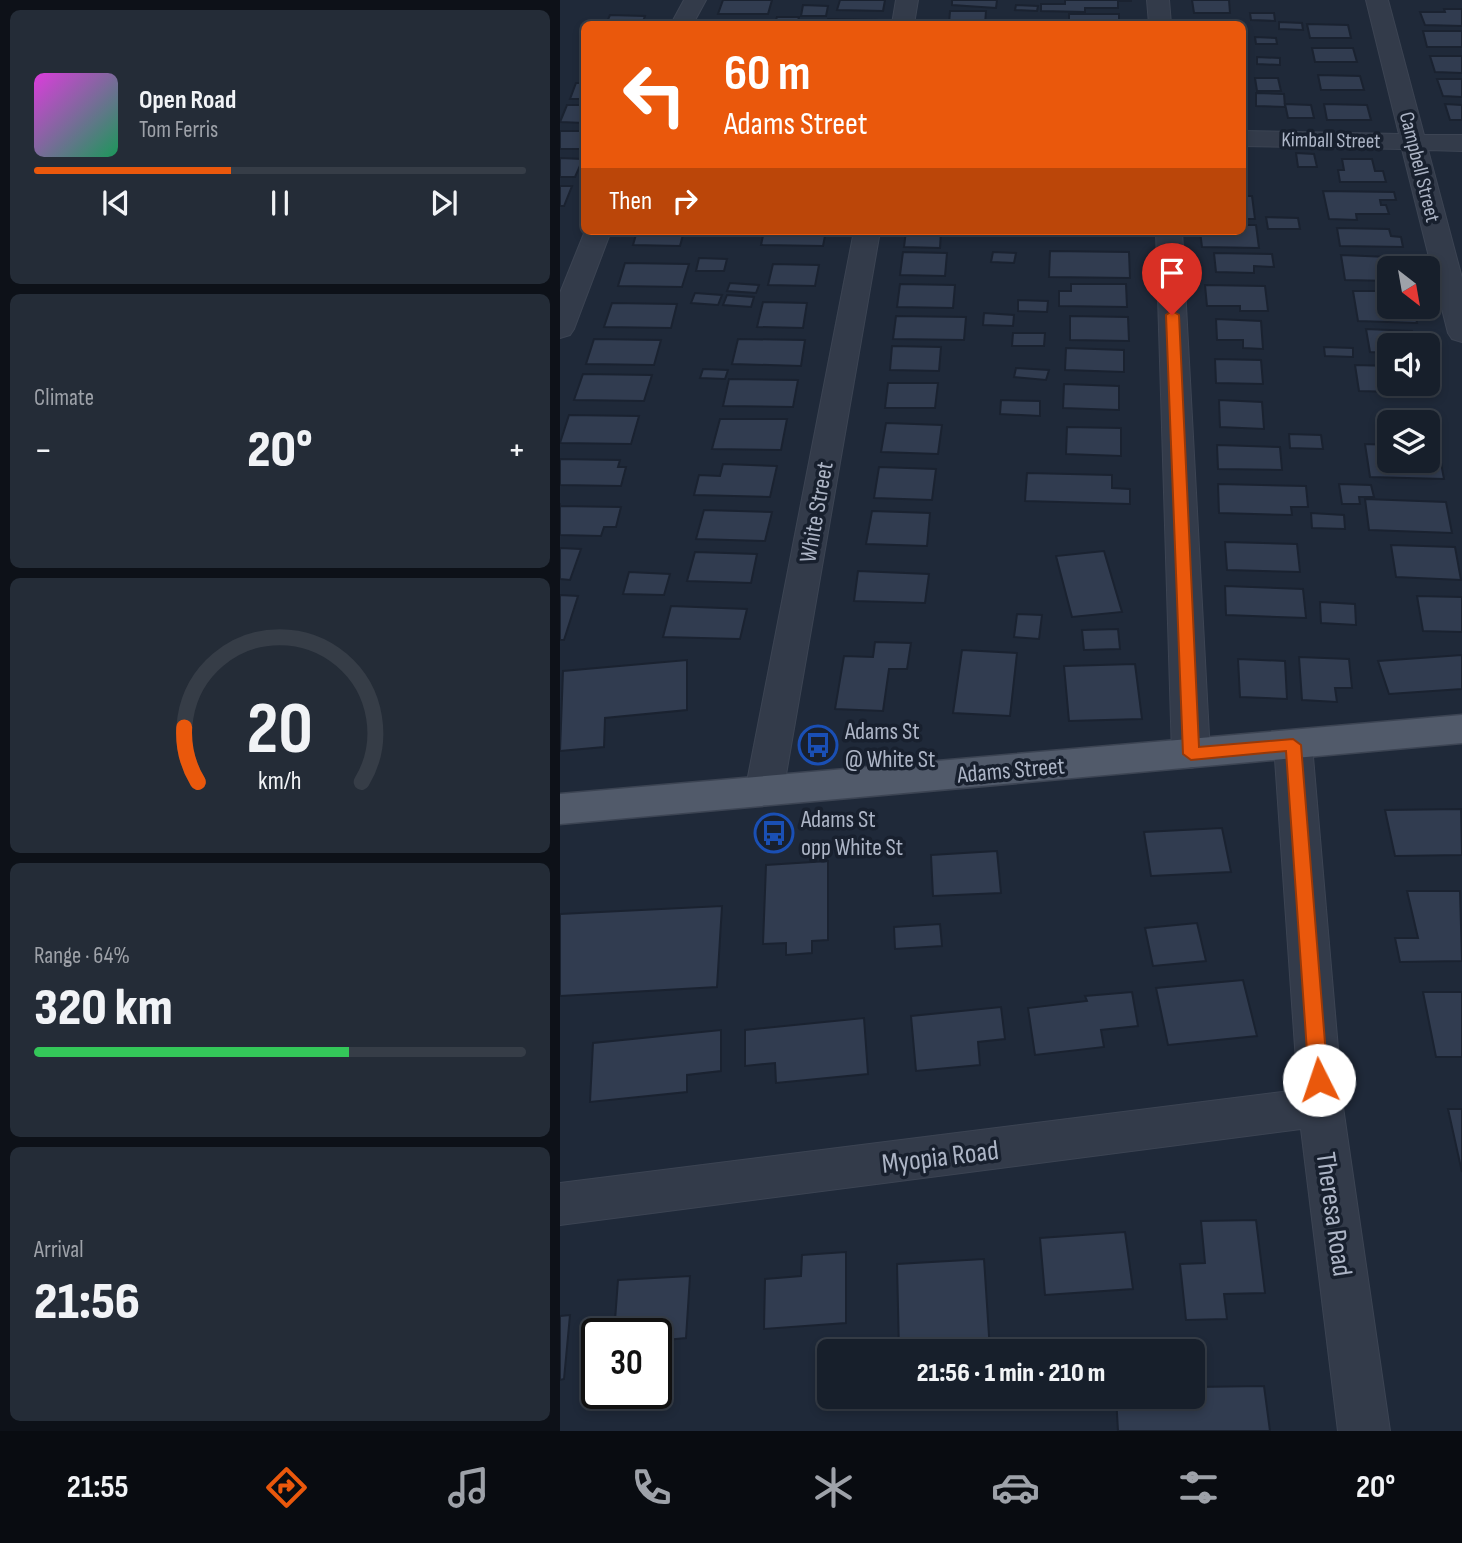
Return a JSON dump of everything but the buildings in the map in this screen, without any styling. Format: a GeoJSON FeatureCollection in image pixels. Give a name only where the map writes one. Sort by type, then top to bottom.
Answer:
{"type":"FeatureCollection","features":[{"type":"Feature","properties":{"kind":"main road","name":"Adams Street"},"geometry":{"type":"LineString","coordinates":[[560,809],[1462,729]]}},
{"type":"Feature","properties":{"kind":"street"},"geometry":{"type":"LineString","coordinates":[[683,21],[695,0]]}},
{"type":"Feature","properties":{"kind":"street"},"geometry":{"type":"LineString","coordinates":[[904,21],[907,0]]}},
{"type":"Feature","properties":{"kind":"street"},"geometry":{"type":"LineString","coordinates":[[1158,0],[1160,21]]}},
{"type":"Feature","properties":{"kind":"street","name":"Campbell Street"},"geometry":{"type":"LineString","coordinates":[[1377,0],[1462,333]]}},
{"type":"Feature","properties":{"kind":"street","name":"Kimball Street"},"geometry":{"type":"LineString","coordinates":[[1246,138],[1462,143]]}},
{"type":"Feature","properties":{"kind":"street"},"geometry":{"type":"LineString","coordinates":[[560,329],[596,235]]}},
{"type":"Feature","properties":{"kind":"street","name":"White Street"},"geometry":{"type":"LineString","coordinates":[[764,792],[866,235]]}},
{"type":"Feature","properties":{"kind":"street"},"geometry":{"type":"LineString","coordinates":[[1169,235],[1191,754]]}},
{"type":"Feature","properties":{"kind":"street","name":"Theresa Road"},"geometry":{"type":"LineString","coordinates":[[1293,745],[1321,1107],[1364,1431]]}},
{"type":"Feature","properties":{"kind":"street","name":"Myopia Road"},"geometry":{"type":"LineString","coordinates":[[560,1204],[1321,1107]]}},
{"type":"Feature","properties":{"kind":"place","name":"Adams St @ White St"},"geometry":{"type":"Point","coordinates":[818,745]}},
{"type":"Feature","properties":{"kind":"place","name":"Adams St opp White St"},"geometry":{"type":"Point","coordinates":[774,833]}},
{"type":"Feature","properties":{"kind":"route"},"geometry":{"type":"LineString","coordinates":[[1172,315],[1191,754],[1293,745],[1319,1080]]}}]}
